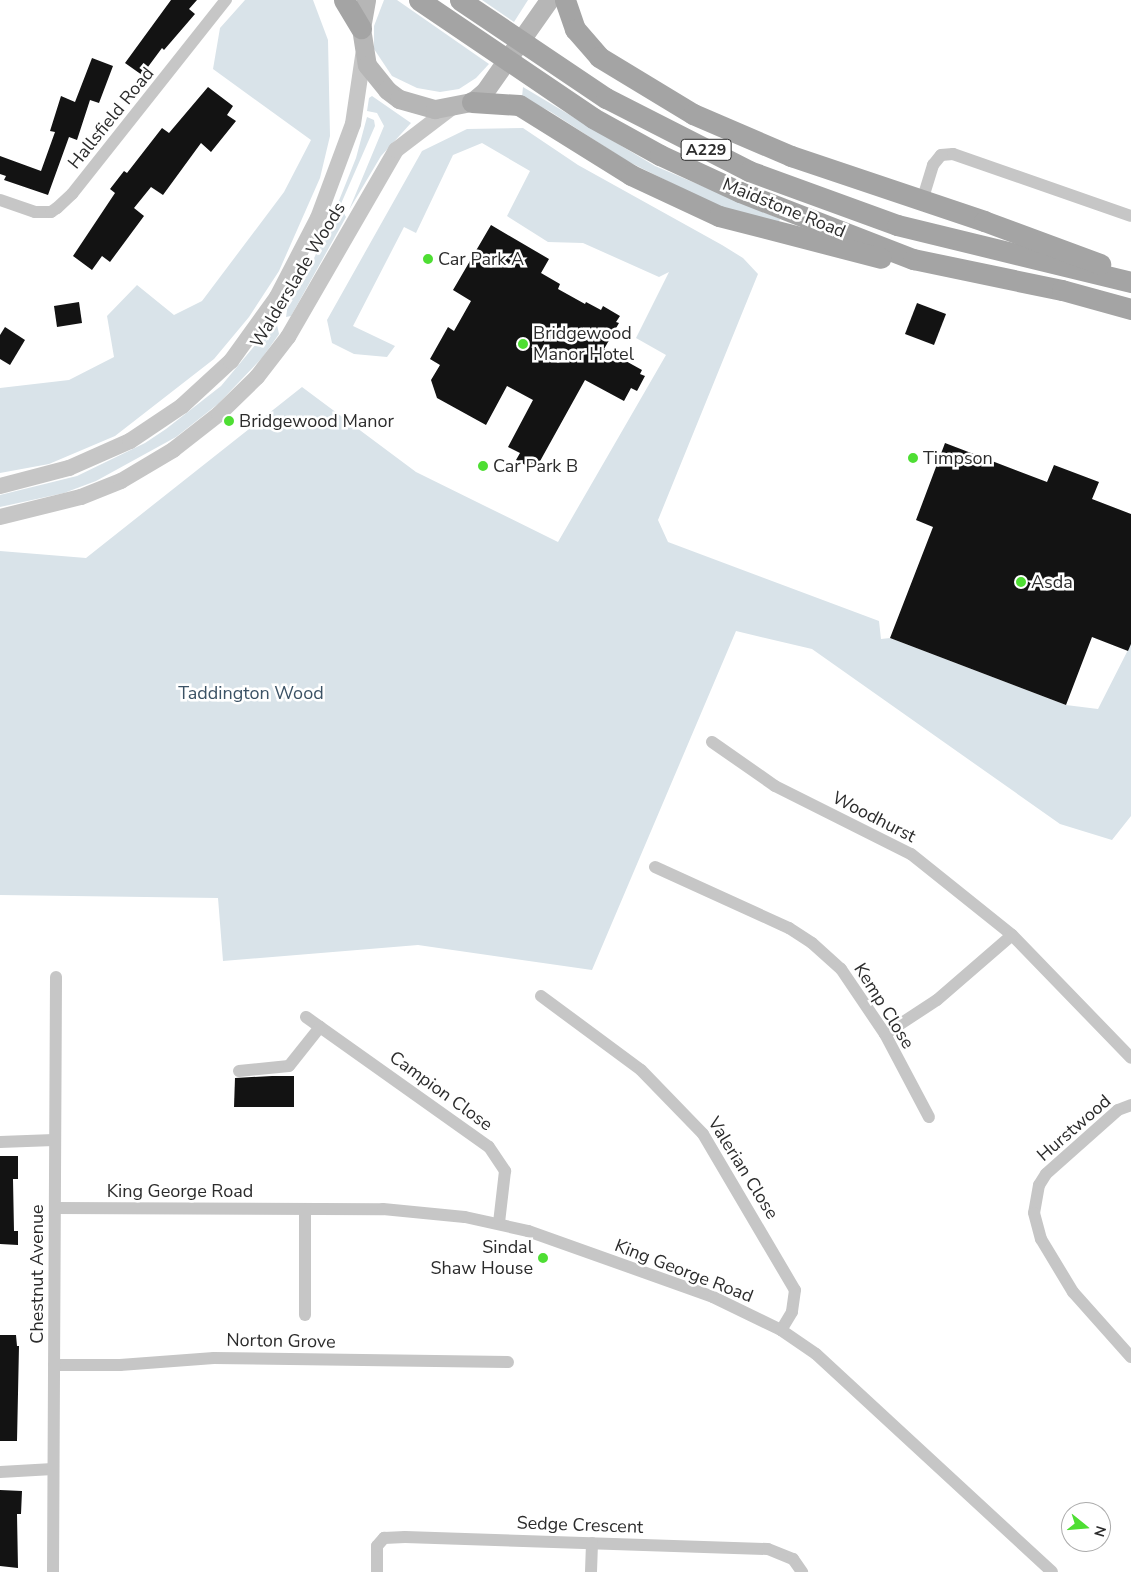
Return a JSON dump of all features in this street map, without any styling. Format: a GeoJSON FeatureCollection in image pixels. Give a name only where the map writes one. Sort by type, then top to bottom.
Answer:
{"type":"FeatureCollection","features":[{"type":"Feature","properties":{"kind":"main road"},"geometry":{"type":"LineString","coordinates":[[344,0],[361,28]]}},
{"type":"Feature","properties":{"kind":"main road"},"geometry":{"type":"LineString","coordinates":[[366,0],[361,28],[363,56],[376,79],[399,99],[422,107],[451,108],[472,102],[518,105],[631,175],[719,216],[848,251],[892,260],[913,259]]}},
{"type":"Feature","properties":{"kind":"main road","name":"Maidstone Road"},"geometry":{"type":"LineString","coordinates":[[419,0],[593,118],[669,159],[807,220],[913,259],[1052,288],[1131,309]]}},
{"type":"Feature","properties":{"kind":"main road","name":"A229"},"geometry":{"type":"LineString","coordinates":[[460,0],[551,63],[669,132],[749,171],[814,197],[940,237],[1131,282]]}},
{"type":"Feature","properties":{"kind":"main road"},"geometry":{"type":"LineString","coordinates":[[472,102],[497,78],[549,0]]}},
{"type":"Feature","properties":{"kind":"main road"},"geometry":{"type":"LineString","coordinates":[[565,0],[575,29],[585,44],[611,66],[653,92],[741,137],[925,192],[1131,276]]}},
{"type":"Feature","properties":{"kind":"street","name":"Hallsfield Road"},"geometry":{"type":"LineString","coordinates":[[0,200],[35,212],[51,212],[57,208],[72,194],[226,0]]}},
{"type":"Feature","properties":{"kind":"street","name":"Walderslade Woods"},"geometry":{"type":"LineString","coordinates":[[0,486],[69,468],[130,441],[182,406],[231,361],[272,305],[318,218],[353,124],[363,56]]}},
{"type":"Feature","properties":{"kind":"street","name":"Walderslade Woods"},"geometry":{"type":"LineString","coordinates":[[0,517],[81,497],[121,481],[173,450],[226,408],[257,376],[288,337],[386,163],[406,140],[451,108]]}},
{"type":"Feature","properties":{"kind":"street"},"geometry":{"type":"LineString","coordinates":[[925,192],[933,165],[941,155],[953,154],[1131,216]]}},
{"type":"Feature","properties":{"kind":"street","name":"Woodhurst"},"geometry":{"type":"LineString","coordinates":[[712,742],[775,786],[911,854],[1012,935],[1131,1058]]}},
{"type":"Feature","properties":{"kind":"street","name":"Kemp Close"},"geometry":{"type":"LineString","coordinates":[[655,867],[789,928],[812,943],[842,969],[885,1034],[929,1117]]}},
{"type":"Feature","properties":{"kind":"street"},"geometry":{"type":"LineString","coordinates":[[885,1034],[937,1000],[1012,935]]}},
{"type":"Feature","properties":{"kind":"street","name":"Chestnut Avenue"},"geometry":{"type":"LineString","coordinates":[[53,1572],[56,977]]}},
{"type":"Feature","properties":{"kind":"street","name":"Valerian Close"},"geometry":{"type":"LineString","coordinates":[[541,996],[642,1070],[673,1099],[715,1150],[795,1290],[792,1312],[781,1330]]}},
{"type":"Feature","properties":{"kind":"street","name":"Campion Close"},"geometry":{"type":"LineString","coordinates":[[306,1017],[489,1147],[505,1171],[499,1223]]}},
{"type":"Feature","properties":{"kind":"street"},"geometry":{"type":"LineString","coordinates":[[239,1070],[289,1066],[320,1026]]}},
{"type":"Feature","properties":{"kind":"street","name":"Hurstwood"},"geometry":{"type":"LineString","coordinates":[[1131,1104],[1118,1110],[1046,1174],[1039,1185],[1034,1213],[1041,1238],[1073,1292],[1131,1357]]}},
{"type":"Feature","properties":{"kind":"street"},"geometry":{"type":"LineString","coordinates":[[0,1142],[54,1140]]}},
{"type":"Feature","properties":{"kind":"street","name":"King George Road"},"geometry":{"type":"LineString","coordinates":[[55,1208],[383,1208],[499,1223],[713,1296],[781,1330],[843,1376],[1052,1572]]}},
{"type":"Feature","properties":{"kind":"street"},"geometry":{"type":"LineString","coordinates":[[305,1209],[305,1315]]}},
{"type":"Feature","properties":{"kind":"street","name":"Norton Grove"},"geometry":{"type":"LineString","coordinates":[[54,1365],[138,1364],[214,1358],[508,1362]]}},
{"type":"Feature","properties":{"kind":"street"},"geometry":{"type":"LineString","coordinates":[[0,1472],[53,1469]]}},
{"type":"Feature","properties":{"kind":"street","name":"Sedge Crescent"},"geometry":{"type":"LineString","coordinates":[[377,1572],[377,1546],[384,1538],[768,1549],[793,1559],[802,1572]]}},
{"type":"Feature","properties":{"kind":"street"},"geometry":{"type":"LineString","coordinates":[[591,1572],[592,1543]]}},
{"type":"Feature","properties":{"kind":"green space"},"geometry":{"type":"Polygon","coordinates":[[[245,0],[313,0],[328,40],[330,136],[320,178],[279,271],[249,317],[214,359],[115,436],[49,464],[0,473],[0,388],[69,380],[114,357],[107,316],[137,285],[174,315],[202,301],[284,192],[311,140],[213,69],[220,28],[245,0]]]}},
{"type":"Feature","properties":{"kind":"green space"},"geometry":{"type":"Polygon","coordinates":[[[384,0],[397,0],[489,64],[476,78],[459,89],[440,92],[417,88],[392,76],[374,49],[374,26],[384,0]]]}},
{"type":"Feature","properties":{"kind":"green space"},"geometry":{"type":"Polygon","coordinates":[[[482,0],[528,0],[514,22],[482,0]]]}},
{"type":"Feature","properties":{"kind":"green space"},"geometry":{"type":"Polygon","coordinates":[[[523,87],[655,166],[780,219],[778,225],[724,209],[627,161],[551,112],[522,97],[523,87]]]}},
{"type":"Feature","properties":{"kind":"green space"},"geometry":{"type":"Polygon","coordinates":[[[372,96],[411,123],[381,156],[349,210],[384,126],[377,113],[367,111],[369,98],[372,96]]]}},
{"type":"Feature","properties":{"kind":"green space"},"geometry":{"type":"Polygon","coordinates":[[[367,117],[374,120],[375,126],[340,206],[346,217],[291,316],[286,317],[289,297],[311,265],[332,218],[356,158],[367,117]]]}},
{"type":"Feature","properties":{"kind":"green space","name":"Taddington Wood"},"geometry":{"type":"Polygon","coordinates":[[[523,128],[578,165],[743,258],[758,274],[658,520],[668,542],[879,621],[881,639],[890,638],[1066,705],[1098,709],[1131,644],[1131,816],[1112,840],[1060,824],[812,649],[736,631],[592,970],[418,945],[223,961],[218,898],[0,895],[0,551],[86,558],[302,387],[416,472],[558,542],[666,355],[636,338],[669,272],[659,277],[583,243],[548,242],[507,216],[530,171],[482,143],[453,155],[416,233],[404,227],[353,326],[395,346],[387,357],[354,354],[332,343],[327,320],[422,151],[467,129],[523,128]]]}},
{"type":"Feature","properties":{"kind":"green space"},"geometry":{"type":"Polygon","coordinates":[[[276,320],[279,334],[262,358],[218,404],[176,437],[96,481],[64,493],[0,507],[0,495],[77,476],[145,443],[166,429],[221,386],[276,320]]]}},
{"type":"Feature","properties":{"kind":"building"},"geometry":{"type":"Polygon","coordinates":[[[171,0],[197,0],[189,9],[195,14],[164,50],[162,48],[142,75],[125,63],[171,0]]]}},
{"type":"Feature","properties":{"kind":"building"},"geometry":{"type":"Polygon","coordinates":[[[92,58],[113,66],[99,103],[90,100],[77,140],[69,137],[48,195],[4,180],[6,176],[0,174],[0,156],[41,171],[55,132],[50,131],[61,96],[75,102],[92,58]]]}},
{"type":"Feature","properties":{"kind":"building"},"geometry":{"type":"Polygon","coordinates":[[[208,87],[233,106],[227,115],[236,121],[211,152],[201,143],[163,195],[151,187],[134,208],[144,216],[110,262],[102,256],[92,270],[73,256],[115,193],[110,189],[124,171],[127,173],[162,128],[169,133],[208,87]]]}},
{"type":"Feature","properties":{"kind":"building","name":"Bridgewood Manor Hotel"},"geometry":{"type":"Polygon","coordinates":[[[491,225],[549,259],[541,273],[560,284],[558,289],[585,304],[586,302],[601,310],[603,306],[620,316],[616,322],[619,323],[604,349],[642,370],[640,374],[645,376],[637,391],[631,388],[624,401],[585,380],[539,463],[535,462],[531,468],[516,460],[520,453],[508,447],[533,400],[507,386],[486,425],[437,398],[431,380],[440,365],[430,359],[448,327],[454,331],[471,301],[453,290],[491,225]]]}},
{"type":"Feature","properties":{"kind":"building"},"geometry":{"type":"Polygon","coordinates":[[[79,302],[82,323],[57,327],[54,306],[79,302]]]}},
{"type":"Feature","properties":{"kind":"building"},"geometry":{"type":"Polygon","coordinates":[[[917,303],[946,314],[934,345],[905,334],[917,303]]]}},
{"type":"Feature","properties":{"kind":"building"},"geometry":{"type":"Polygon","coordinates":[[[5,327],[25,340],[10,365],[0,359],[0,335],[5,327]]]}},
{"type":"Feature","properties":{"kind":"building","name":"Asda"},"geometry":{"type":"Polygon","coordinates":[[[945,443],[1047,482],[1054,465],[1099,482],[1092,499],[1131,514],[1131,644],[1128,651],[1092,637],[1066,705],[890,638],[933,527],[916,520],[945,443]]]}},
{"type":"Feature","properties":{"kind":"building"},"geometry":{"type":"Polygon","coordinates":[[[294,1076],[294,1107],[234,1107],[235,1078],[294,1076]]]}},
{"type":"Feature","properties":{"kind":"building"},"geometry":{"type":"Polygon","coordinates":[[[0,1156],[18,1156],[18,1179],[13,1179],[14,1231],[18,1231],[18,1245],[0,1244],[0,1156]]]}},
{"type":"Feature","properties":{"kind":"building"},"geometry":{"type":"Polygon","coordinates":[[[0,1335],[16,1335],[17,1346],[19,1346],[17,1441],[0,1441],[0,1335]]]}},
{"type":"Feature","properties":{"kind":"building"},"geometry":{"type":"Polygon","coordinates":[[[0,1490],[22,1491],[21,1514],[17,1514],[18,1568],[0,1566],[0,1490]]]}},
{"type":"Feature","properties":{"kind":"place","name":"Car Park A"},"geometry":{"type":"Point","coordinates":[428,259]}},
{"type":"Feature","properties":{"kind":"place","name":"Bridgewood Manor Hotel"},"geometry":{"type":"Point","coordinates":[523,344]}},
{"type":"Feature","properties":{"kind":"place","name":"Bridgewood Manor"},"geometry":{"type":"Point","coordinates":[229,421]}},
{"type":"Feature","properties":{"kind":"place","name":"Timpson"},"geometry":{"type":"Point","coordinates":[913,458]}},
{"type":"Feature","properties":{"kind":"place","name":"Car Park B"},"geometry":{"type":"Point","coordinates":[483,466]}},
{"type":"Feature","properties":{"kind":"place","name":"Asda"},"geometry":{"type":"Point","coordinates":[1021,582]}},
{"type":"Feature","properties":{"kind":"place","name":"Sindal Shaw House"},"geometry":{"type":"Point","coordinates":[543,1258]}}]}
